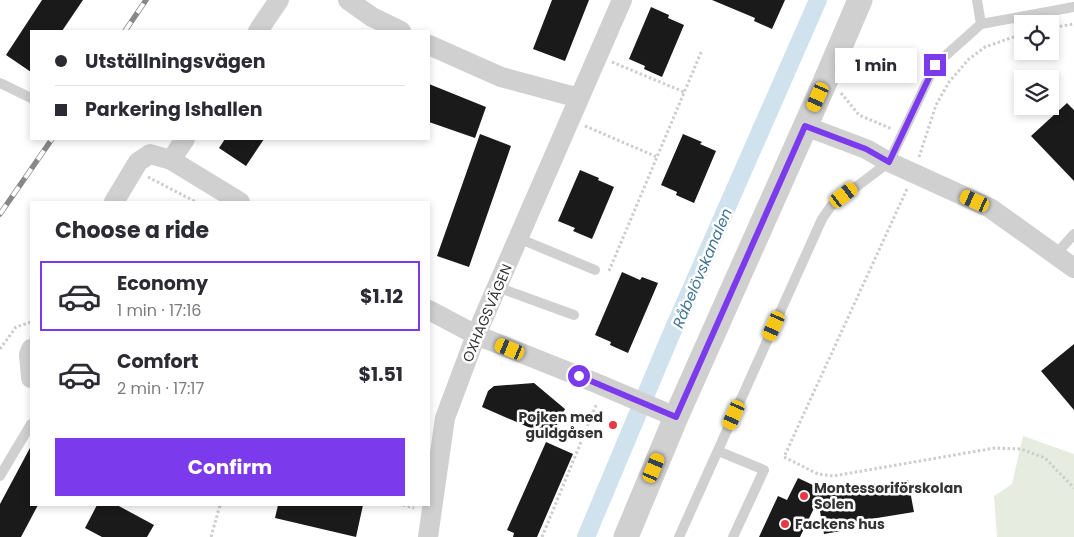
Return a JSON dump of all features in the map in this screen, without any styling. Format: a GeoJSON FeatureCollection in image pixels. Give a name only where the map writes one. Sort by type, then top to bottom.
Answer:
{"type":"FeatureCollection","features":[{"type":"Feature","properties":{"kind":"street"},"geometry":{"type":"LineString","coordinates":[[259,30],[279,0]]}},
{"type":"Feature","properties":{"kind":"street"},"geometry":{"type":"LineString","coordinates":[[348,0],[372,16],[399,30]]}},
{"type":"Feature","properties":{"kind":"street","name":"OXHAGSVÄGEN"},"geometry":{"type":"LineString","coordinates":[[428,537],[445,418],[476,335],[622,0]]}},
{"type":"Feature","properties":{"kind":"street"},"geometry":{"type":"LineString","coordinates":[[626,537],[676,417],[860,0]]}},
{"type":"Feature","properties":{"kind":"street"},"geometry":{"type":"LineString","coordinates":[[430,45],[501,77],[579,98]]}},
{"type":"Feature","properties":{"kind":"street"},"geometry":{"type":"LineString","coordinates":[[805,126],[866,149],[914,174],[990,208],[1074,268]]}},
{"type":"Feature","properties":{"kind":"street"},"geometry":{"type":"LineString","coordinates":[[171,160],[184,140]]}},
{"type":"Feature","properties":{"kind":"street"},"geometry":{"type":"LineString","coordinates":[[115,201],[138,162],[150,154],[171,160],[238,201]]}},
{"type":"Feature","properties":{"kind":"street"},"geometry":{"type":"LineString","coordinates":[[430,311],[476,335],[676,417]]}},
{"type":"Feature","properties":{"kind":"lane"},"geometry":{"type":"LineString","coordinates":[[977,0],[982,24]]}},
{"type":"Feature","properties":{"kind":"lane"},"geometry":{"type":"LineString","coordinates":[[679,537],[822,219],[831,206],[889,162],[935,65],[982,24],[1074,7]]}},
{"type":"Feature","properties":{"kind":"lane"},"geometry":{"type":"LineString","coordinates":[[0,83],[30,98]]}},
{"type":"Feature","properties":{"kind":"lane"},"geometry":{"type":"LineString","coordinates":[[1056,254],[1074,234]]}},
{"type":"Feature","properties":{"kind":"lane"},"geometry":{"type":"LineString","coordinates":[[518,238],[595,270]]}},
{"type":"Feature","properties":{"kind":"lane"},"geometry":{"type":"LineString","coordinates":[[497,287],[574,315]]}},
{"type":"Feature","properties":{"kind":"lane"},"geometry":{"type":"LineString","coordinates":[[0,476],[30,426]]}},
{"type":"Feature","properties":{"kind":"lane"},"geometry":{"type":"LineString","coordinates":[[718,451],[764,470],[733,537]]}},
{"type":"Feature","properties":{"kind":"path"},"geometry":{"type":"LineString","coordinates":[[1059,26],[1074,24]]}},
{"type":"Feature","properties":{"kind":"path"},"geometry":{"type":"LineString","coordinates":[[1014,37],[985,47],[969,59],[949,82],[936,106],[914,174],[784,457],[818,474],[833,476],[995,448],[1021,449],[1045,458],[1074,488]]}},
{"type":"Feature","properties":{"kind":"path"},"geometry":{"type":"LineString","coordinates":[[595,270],[608,274],[702,50]]}},
{"type":"Feature","properties":{"kind":"path"},"geometry":{"type":"LineString","coordinates":[[598,56],[684,92]]}},
{"type":"Feature","properties":{"kind":"path"},"geometry":{"type":"LineString","coordinates":[[825,82],[838,90],[859,115],[924,143]]}},
{"type":"Feature","properties":{"kind":"path"},"geometry":{"type":"LineString","coordinates":[[570,120],[657,157]]}},
{"type":"Feature","properties":{"kind":"path"},"geometry":{"type":"LineString","coordinates":[[142,174],[194,201]]}},
{"type":"Feature","properties":{"kind":"path"},"geometry":{"type":"LineString","coordinates":[[0,349],[16,327],[30,322]]}},
{"type":"Feature","properties":{"kind":"path"},"geometry":{"type":"LineString","coordinates":[[542,537],[604,386]]}},
{"type":"Feature","properties":{"kind":"path"},"geometry":{"type":"LineString","coordinates":[[211,537],[220,506]]}},
{"type":"Feature","properties":{"kind":"shaded area"},"geometry":{"type":"Polygon","coordinates":[[[1023,436],[1074,454],[1074,537],[997,537],[994,496],[1012,484],[1023,436]]]}},
{"type":"Feature","properties":{"kind":"building"},"geometry":{"type":"Polygon","coordinates":[[[42,0],[83,0],[63,30],[30,30],[30,71],[6,55],[42,0]]]}},
{"type":"Feature","properties":{"kind":"building"},"geometry":{"type":"Polygon","coordinates":[[[552,0],[589,0],[565,61],[533,49],[552,0]]]}},
{"type":"Feature","properties":{"kind":"building"},"geometry":{"type":"Polygon","coordinates":[[[712,0],[785,0],[772,29],[754,21],[755,18],[712,0]]]}},
{"type":"Feature","properties":{"kind":"building"},"geometry":{"type":"Polygon","coordinates":[[[651,7],[669,15],[668,18],[684,25],[662,77],[644,69],[645,66],[629,59],[651,7]]]}},
{"type":"Feature","properties":{"kind":"building"},"geometry":{"type":"Polygon","coordinates":[[[430,84],[486,107],[475,138],[430,122],[430,84]]]}},
{"type":"Feature","properties":{"kind":"building"},"geometry":{"type":"Polygon","coordinates":[[[1067,103],[1074,110],[1074,181],[1031,136],[1054,115],[1059,115],[1059,110],[1067,103]]]}},
{"type":"Feature","properties":{"kind":"building"},"geometry":{"type":"Polygon","coordinates":[[[480,134],[511,146],[469,267],[437,256],[480,134]]]}},
{"type":"Feature","properties":{"kind":"building"},"geometry":{"type":"Polygon","coordinates":[[[683,134],[702,142],[700,144],[716,151],[694,203],[676,195],[677,192],[661,185],[683,134]]]}},
{"type":"Feature","properties":{"kind":"building"},"geometry":{"type":"Polygon","coordinates":[[[224,140],[263,140],[246,166],[219,148],[224,140]]]}},
{"type":"Feature","properties":{"kind":"building"},"geometry":{"type":"Polygon","coordinates":[[[580,170],[614,187],[592,239],[573,231],[575,228],[558,221],[580,170]]]}},
{"type":"Feature","properties":{"kind":"building"},"geometry":{"type":"Polygon","coordinates":[[[622,272],[640,280],[642,277],[658,283],[628,353],[610,345],[611,342],[595,335],[622,272]]]}},
{"type":"Feature","properties":{"kind":"building"},"geometry":{"type":"Polygon","coordinates":[[[1074,344],[1074,410],[1041,371],[1074,344]]]}},
{"type":"Feature","properties":{"kind":"building"},"geometry":{"type":"Polygon","coordinates":[[[534,383],[565,409],[551,437],[482,407],[488,391],[494,386],[534,383]]]}},
{"type":"Feature","properties":{"kind":"building"},"geometry":{"type":"Polygon","coordinates":[[[546,442],[573,454],[537,537],[513,537],[514,533],[507,530],[546,442]]]}},
{"type":"Feature","properties":{"kind":"building"},"geometry":{"type":"Polygon","coordinates":[[[30,448],[30,506],[37,506],[21,537],[0,537],[0,504],[30,448]]]}},
{"type":"Feature","properties":{"kind":"building"},"geometry":{"type":"Polygon","coordinates":[[[798,478],[830,493],[908,480],[914,512],[840,524],[841,531],[824,534],[818,500],[800,537],[759,537],[778,496],[787,500],[798,478]]]}},
{"type":"Feature","properties":{"kind":"building"},"geometry":{"type":"Polygon","coordinates":[[[96,506],[119,506],[154,525],[147,537],[102,537],[85,528],[96,506]]]}},
{"type":"Feature","properties":{"kind":"building"},"geometry":{"type":"Polygon","coordinates":[[[278,506],[363,506],[356,537],[275,518],[278,506]]]}},
{"type":"Feature","properties":{"kind":"waterway","name":"Råbelövskanalen"},"geometry":{"type":"LineString","coordinates":[[586,537],[670,337],[818,0]]}},
{"type":"Feature","properties":{"kind":"railway"},"geometry":{"type":"LineString","coordinates":[[126,30],[146,0]]}},
{"type":"Feature","properties":{"kind":"railway"},"geometry":{"type":"LineString","coordinates":[[0,214],[51,140]]}},
{"type":"Feature","properties":{"kind":"place","name":"Pojken med guldgåsen"},"geometry":{"type":"Point","coordinates":[613,425]}},
{"type":"Feature","properties":{"kind":"place","name":"Montessoriförskolan Solen"},"geometry":{"type":"Point","coordinates":[804,496]}},
{"type":"Feature","properties":{"kind":"place","name":"Fackens hus"},"geometry":{"type":"Point","coordinates":[785,524]}},
{"type":"Feature","properties":{"kind":"route"},"geometry":{"type":"LineString","coordinates":[[579,376],[676,417],[805,126],[866,149],[889,162],[935,65]]}}]}
